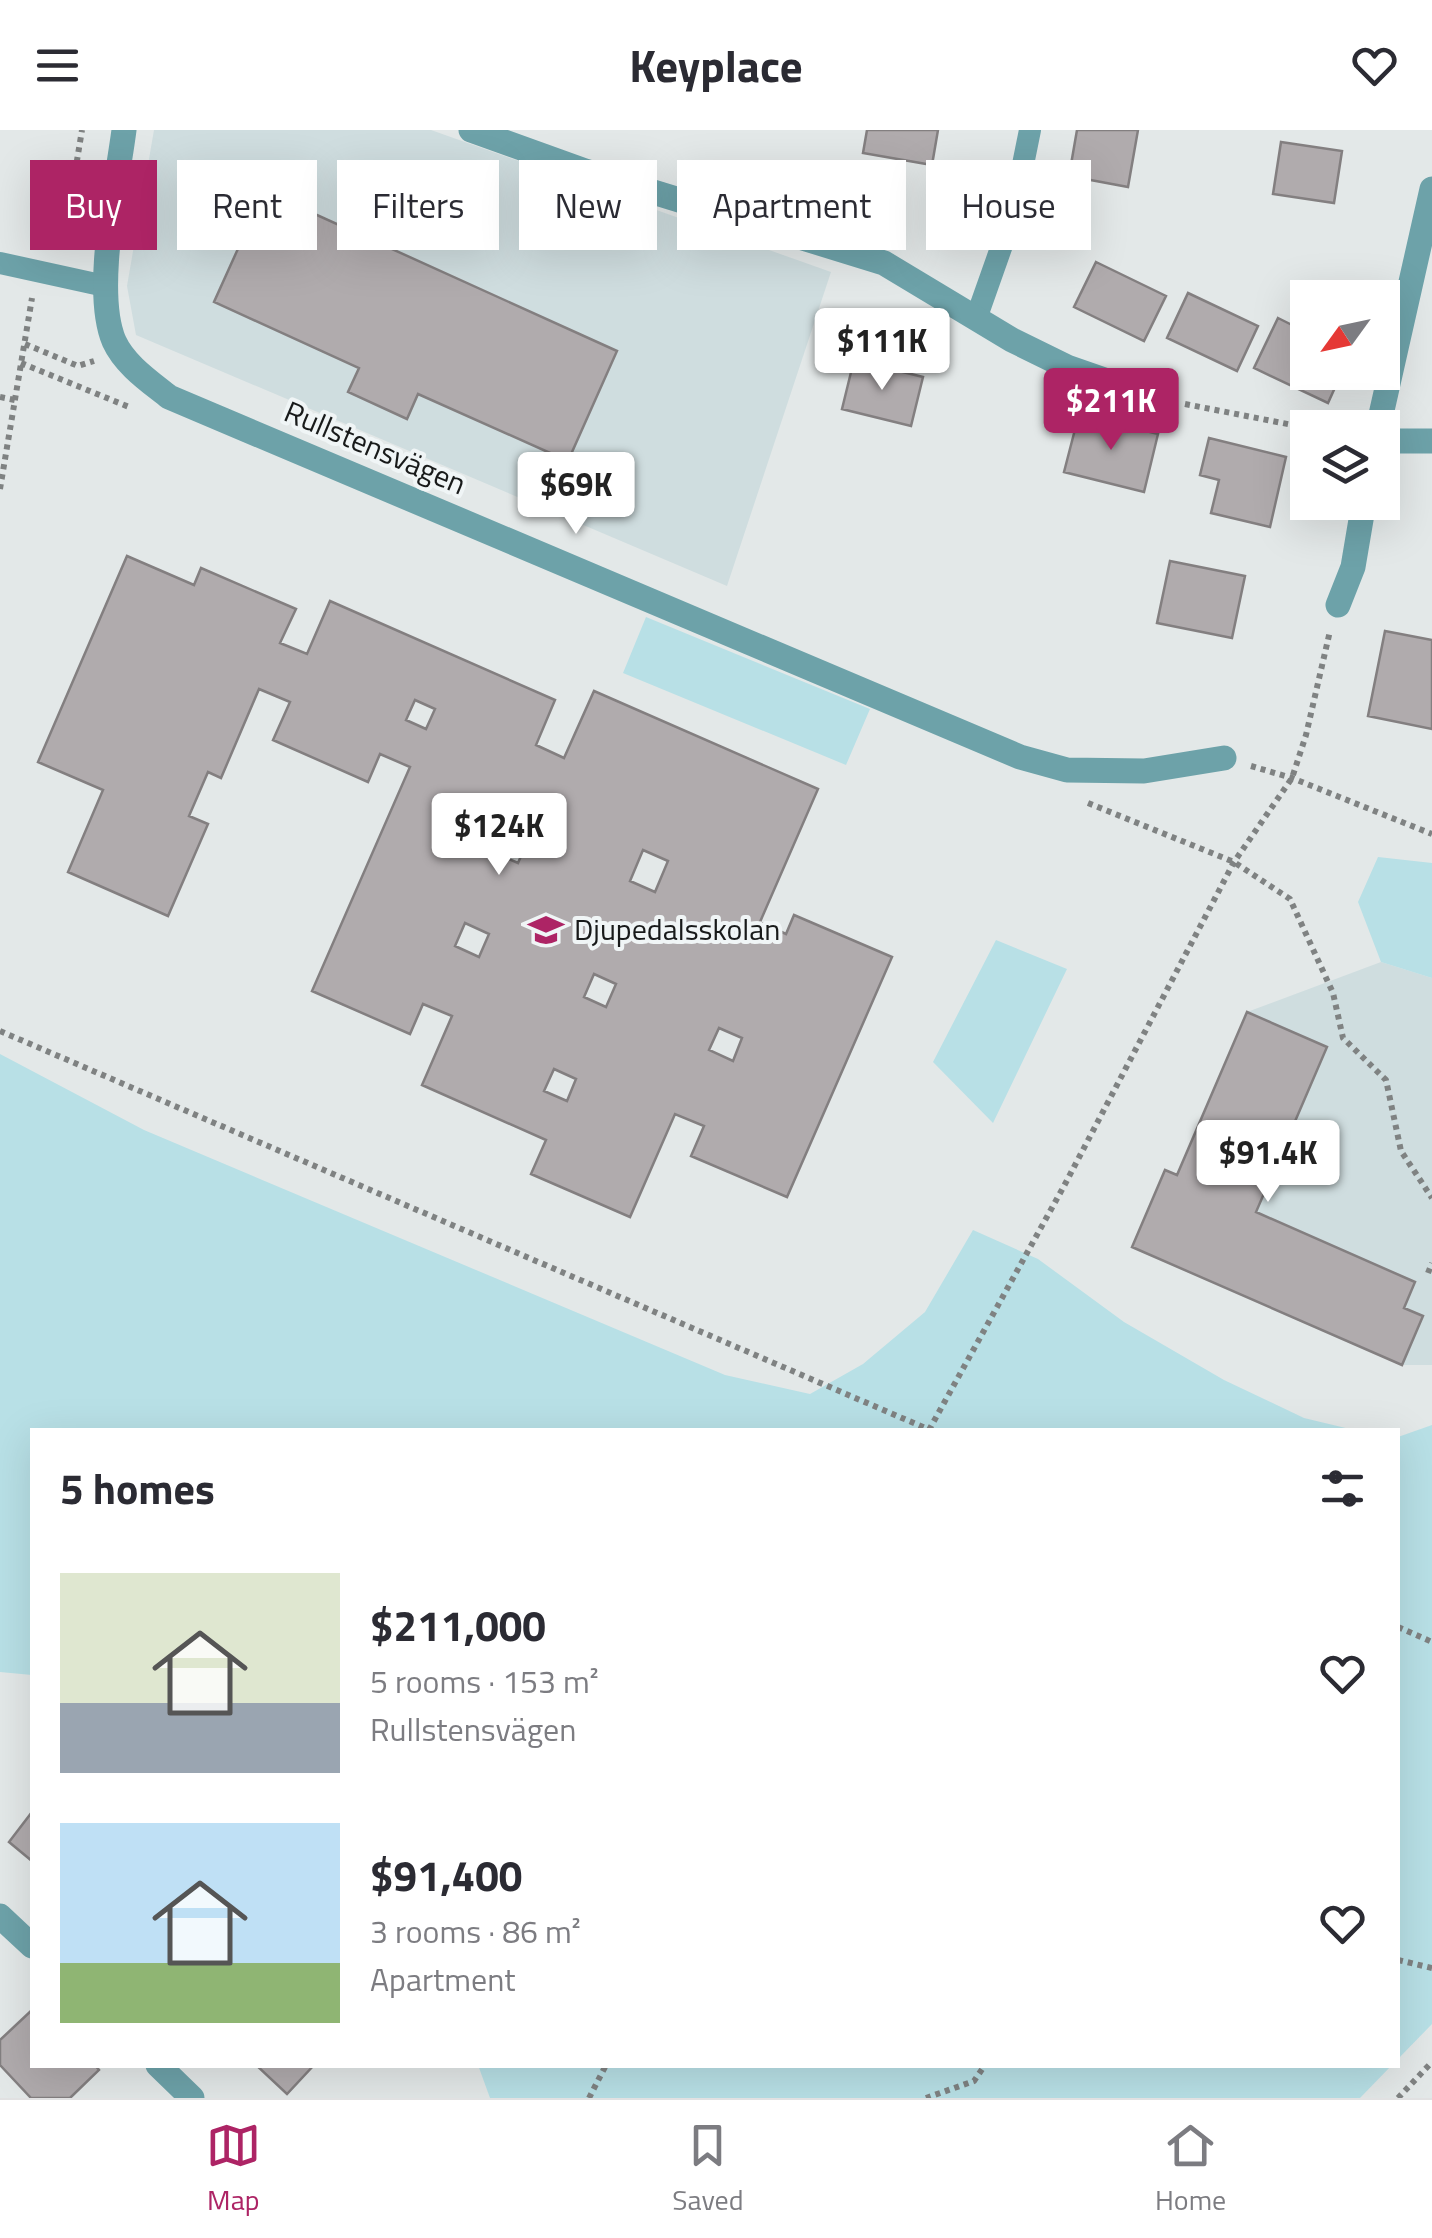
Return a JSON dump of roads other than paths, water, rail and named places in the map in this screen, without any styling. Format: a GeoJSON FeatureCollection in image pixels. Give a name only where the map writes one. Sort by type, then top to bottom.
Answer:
{"type":"FeatureCollection","features":[{"type":"Feature","properties":{"kind":"street"},"geometry":{"type":"LineString","coordinates":[[105,286],[124,130]]}},
{"type":"Feature","properties":{"kind":"street"},"geometry":{"type":"LineString","coordinates":[[472,130],[584,171],[884,263],[1012,340],[1066,367],[1159,399]]}},
{"type":"Feature","properties":{"kind":"street"},"geometry":{"type":"LineString","coordinates":[[1382,410],[1432,189]]}},
{"type":"Feature","properties":{"kind":"street","name":"Rullstensvägen"},"geometry":{"type":"LineString","coordinates":[[105,286],[115,343],[138,374],[169,396],[1020,757],[1067,770],[1144,771],[1224,758]]}},
{"type":"Feature","properties":{"kind":"street"},"geometry":{"type":"LineString","coordinates":[[1400,441],[1432,441]]}},
{"type":"Feature","properties":{"kind":"street"},"geometry":{"type":"LineString","coordinates":[[1338,605],[1353,567],[1361,520]]}},
{"type":"Feature","properties":{"kind":"street"},"geometry":{"type":"LineString","coordinates":[[0,1916],[30,1944]]}},
{"type":"Feature","properties":{"kind":"street"},"geometry":{"type":"LineString","coordinates":[[161,2068],[192,2098]]}},
{"type":"Feature","properties":{"kind":"lane"},"geometry":{"type":"LineString","coordinates":[[977,316],[1012,214],[1030,130]]}},
{"type":"Feature","properties":{"kind":"lane"},"geometry":{"type":"LineString","coordinates":[[0,263],[105,286]]}},
{"type":"Feature","properties":{"kind":"place","name":"Djupedalsskolan"},"geometry":{"type":"Point","coordinates":[546,930]}}]}
